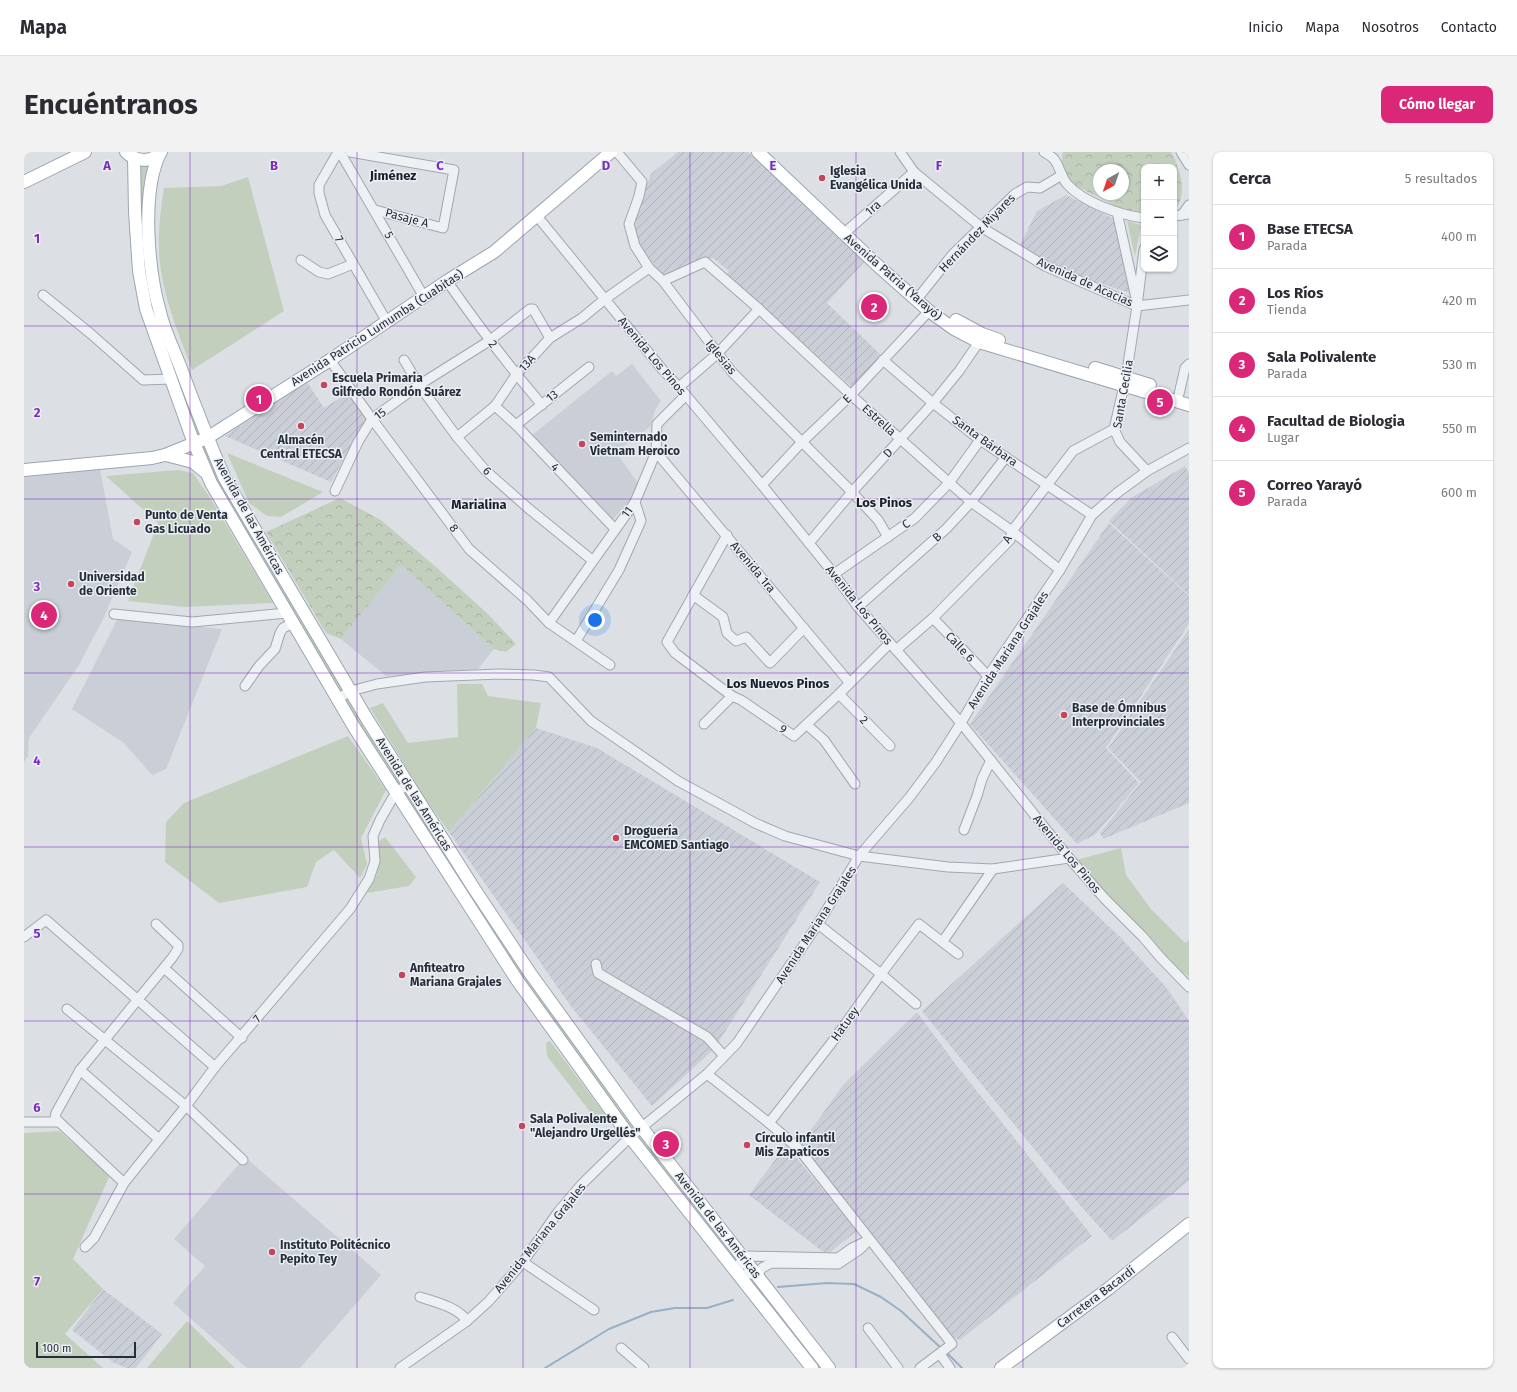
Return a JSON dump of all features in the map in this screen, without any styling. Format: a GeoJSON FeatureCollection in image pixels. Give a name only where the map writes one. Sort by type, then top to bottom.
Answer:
{"type":"FeatureCollection","features":[{"type":"Feature","properties":{"kind":"main road"},"geometry":{"type":"LineString","coordinates":[[24,182],[85,152]]}},
{"type":"Feature","properties":{"kind":"main road"},"geometry":{"type":"LineString","coordinates":[[130,155],[142,160],[148,160],[155,157],[160,152]]}},
{"type":"Feature","properties":{"kind":"main road","name":"Avenida de las Américas"},"geometry":{"type":"LineString","coordinates":[[160,152],[156,160],[150,191],[148,231],[153,274],[160,312],[207,438],[225,479],[408,785],[530,973],[642,1128],[829,1368]]}},
{"type":"Feature","properties":{"kind":"main road","name":"Avenida Patricio Lumumba (Cuabitas)"},"geometry":{"type":"LineString","coordinates":[[24,470],[152,458],[165,455],[207,438],[330,360],[447,281],[494,252],[611,152]]}},
{"type":"Feature","properties":{"kind":"main road","name":"Avenida Patria (Yarayó)"},"geometry":{"type":"LineString","coordinates":[[758,152],[879,261],[957,321],[982,334],[1126,382],[1189,405]]}},
{"type":"Feature","properties":{"kind":"main road","name":"Avenida Patria (Yarayó)"},"geometry":{"type":"LineString","coordinates":[[770,152],[849,229],[928,311],[954,329],[979,342],[1126,382],[1184,395]]}},
{"type":"Feature","properties":{"kind":"main road","name":"Avenida de las Américas"},"geometry":{"type":"LineString","coordinates":[[130,155],[139,271],[146,309],[194,444],[206,472],[337,699],[517,980],[630,1137],[812,1368]]}},
{"type":"Feature","properties":{"kind":"main road"},"geometry":{"type":"LineString","coordinates":[[165,455],[193,462],[206,472]]}},
{"type":"Feature","properties":{"kind":"main road","name":"Carretera Bacardí"},"geometry":{"type":"LineString","coordinates":[[1000,1368],[1108,1289],[1189,1224]]}},
{"type":"Feature","properties":{"kind":"street","name":"5"},"geometry":{"type":"LineString","coordinates":[[339,152],[375,210],[424,297]]}},
{"type":"Feature","properties":{"kind":"street","name":"7"},"geometry":{"type":"LineString","coordinates":[[339,152],[319,185],[319,193],[325,215],[387,322]]}},
{"type":"Feature","properties":{"kind":"street","name":"Pasaje A"},"geometry":{"type":"LineString","coordinates":[[350,152],[454,170],[442,228],[375,210]]}},
{"type":"Feature","properties":{"kind":"street","name":"Iglesias"},"geometry":{"type":"LineString","coordinates":[[617,152],[642,182],[639,196],[629,224],[635,246],[649,268],[663,281],[732,372],[801,443],[852,492],[878,520],[888,537]]}},
{"type":"Feature","properties":{"kind":"street","name":"Avenida de Acacias"},"geometry":{"type":"LineString","coordinates":[[900,152],[914,172],[982,227],[1046,266],[1138,306],[1189,300]]}},
{"type":"Feature","properties":{"kind":"street"},"geometry":{"type":"LineString","coordinates":[[1044,152],[1055,155],[1067,184],[1076,192],[1104,207],[1130,216],[1141,218]]}},
{"type":"Feature","properties":{"kind":"street"},"geometry":{"type":"LineString","coordinates":[[1181,152],[1189,165]]}},
{"type":"Feature","properties":{"kind":"street","name":"1ra"},"geometry":{"type":"LineString","coordinates":[[849,229],[914,172]]}},
{"type":"Feature","properties":{"kind":"street","name":"Hernández Miyares"},"geometry":{"type":"LineString","coordinates":[[921,294],[954,254],[1015,194],[1027,187],[1040,188],[1062,175]]}},
{"type":"Feature","properties":{"kind":"street"},"geometry":{"type":"LineString","coordinates":[[1182,215],[1189,205]]}},
{"type":"Feature","properties":{"kind":"street","name":"Santa Cecilia"},"geometry":{"type":"LineString","coordinates":[[1117,212],[1138,306]]}},
{"type":"Feature","properties":{"kind":"street","name":"Avenida Los Pinos"},"geometry":{"type":"LineString","coordinates":[[537,216],[662,370],[679,387],[685,396],[762,485],[834,574],[858,607],[961,723],[1069,858],[1105,899],[1143,937],[1189,987]]}},
{"type":"Feature","properties":{"kind":"street"},"geometry":{"type":"LineString","coordinates":[[301,260],[319,272],[328,274],[353,264]]}},
{"type":"Feature","properties":{"kind":"street","name":"Estrella"},"geometry":{"type":"LineString","coordinates":[[663,281],[705,262],[759,309],[900,440],[970,502],[1012,531],[1060,570]]}},
{"type":"Feature","properties":{"kind":"street"},"geometry":{"type":"LineString","coordinates":[[605,299],[649,268]]}},
{"type":"Feature","properties":{"kind":"street","name":"Santa Cecilia"},"geometry":{"type":"LineString","coordinates":[[1142,272],[1138,306],[1126,382],[1114,429],[1120,442],[1147,471]]}},
{"type":"Feature","properties":{"kind":"street","name":"2"},"geometry":{"type":"LineString","coordinates":[[447,281],[489,340],[542,405]]}},
{"type":"Feature","properties":{"kind":"street"},"geometry":{"type":"LineString","coordinates":[[43,295],[91,334],[143,380],[171,379]]}},
{"type":"Feature","properties":{"kind":"street","name":"13A"},"geometry":{"type":"LineString","coordinates":[[457,437],[495,406],[516,375],[550,338],[582,318],[605,299]]}},
{"type":"Feature","properties":{"kind":"street","name":"15"},"geometry":{"type":"LineString","coordinates":[[335,491],[358,442],[372,419],[419,385],[489,340],[530,309],[533,309],[550,338]]}},
{"type":"Feature","properties":{"kind":"street"},"geometry":{"type":"LineString","coordinates":[[679,387],[717,354],[759,309]]}},
{"type":"Feature","properties":{"kind":"street","name":"E"},"geometry":{"type":"LineString","coordinates":[[762,485],[801,443],[851,395],[928,311]]}},
{"type":"Feature","properties":{"kind":"street","name":"D"},"geometry":{"type":"LineString","coordinates":[[809,544],[852,492],[933,403],[959,371],[979,342]]}},
{"type":"Feature","properties":{"kind":"street","name":"8"},"geometry":{"type":"LineString","coordinates":[[330,360],[469,549],[527,600],[549,623],[610,666]]}},
{"type":"Feature","properties":{"kind":"street","name":"6"},"geometry":{"type":"LineString","coordinates":[[404,360],[419,385],[457,437],[484,470],[592,560]]}},
{"type":"Feature","properties":{"kind":"street","name":"Santa Bárbara"},"geometry":{"type":"LineString","coordinates":[[883,360],[933,403],[980,440],[1092,515]]}},
{"type":"Feature","properties":{"kind":"street"},"geometry":{"type":"LineString","coordinates":[[1184,395],[1185,368],[1189,364]]}},
{"type":"Feature","properties":{"kind":"street","name":"13"},"geometry":{"type":"LineString","coordinates":[[516,425],[589,367]]}},
{"type":"Feature","properties":{"kind":"street","name":"11"},"geometry":{"type":"LineString","coordinates":[[549,623],[592,560],[635,502],[656,452],[657,424],[685,396]]}},
{"type":"Feature","properties":{"kind":"street","name":"4"},"geometry":{"type":"LineString","coordinates":[[495,406],[516,425],[615,529]]}},
{"type":"Feature","properties":{"kind":"street","name":"A"},"geometry":{"type":"LineString","coordinates":[[893,646],[933,618],[1010,540],[1012,531],[1073,451],[1114,429]]}},
{"type":"Feature","properties":{"kind":"street","name":"C"},"geometry":{"type":"LineString","coordinates":[[834,574],[915,518],[949,482],[980,440]]}},
{"type":"Feature","properties":{"kind":"street","name":"Avenida Mariana Grajales"},"geometry":{"type":"LineString","coordinates":[[400,1368],[467,1321],[489,1301],[523,1262],[558,1212],[582,1184],[630,1137],[707,1074],[737,1043],[818,924],[859,856],[909,798],[936,762],[961,723],[988,676],[1060,570],[1092,515],[1117,493],[1147,471],[1189,448]]}},
{"type":"Feature","properties":{"kind":"street","name":"Avenida 1ra"},"geometry":{"type":"LineString","coordinates":[[656,452],[849,682]]}},
{"type":"Feature","properties":{"kind":"street","name":"B"},"geometry":{"type":"LineString","coordinates":[[858,607],[946,529],[1006,457]]}},
{"type":"Feature","properties":{"kind":"street"},"geometry":{"type":"LineString","coordinates":[[576,641],[619,570],[641,521],[635,502]]}},
{"type":"Feature","properties":{"kind":"street"},"geometry":{"type":"LineString","coordinates":[[727,536],[693,595],[723,617],[727,633],[736,641],[746,638],[770,663],[804,628]]}},
{"type":"Feature","properties":{"kind":"street","name":"9"},"geometry":{"type":"LineString","coordinates":[[693,595],[667,642],[675,653],[732,696],[741,700],[794,736],[807,725],[849,682],[893,646]]}},
{"type":"Feature","properties":{"kind":"street"},"geometry":{"type":"LineString","coordinates":[[114,614],[192,622],[290,618]]}},
{"type":"Feature","properties":{"kind":"street"},"geometry":{"type":"LineString","coordinates":[[245,686],[259,666],[275,649],[280,633],[290,618]]}},
{"type":"Feature","properties":{"kind":"street","name":"Calle 6"},"geometry":{"type":"LineString","coordinates":[[933,618],[988,676]]}},
{"type":"Feature","properties":{"kind":"street"},"geometry":{"type":"LineString","coordinates":[[337,699],[351,691],[377,684],[425,677],[500,674],[549,677],[590,721],[678,781],[754,823],[784,836],[859,856],[948,866],[993,869],[1069,858]]}},
{"type":"Feature","properties":{"kind":"street","name":"2"},"geometry":{"type":"LineString","coordinates":[[838,694],[890,746]]}},
{"type":"Feature","properties":{"kind":"street"},"geometry":{"type":"LineString","coordinates":[[704,724],[732,696]]}},
{"type":"Feature","properties":{"kind":"street"},"geometry":{"type":"LineString","coordinates":[[807,725],[824,740],[855,784]]}},
{"type":"Feature","properties":{"kind":"street"},"geometry":{"type":"LineString","coordinates":[[964,830],[982,779],[991,760]]}},
{"type":"Feature","properties":{"kind":"street","name":"7"},"geometry":{"type":"LineString","coordinates":[[85,1247],[98,1231],[124,1182],[186,1106],[215,1067],[242,1038],[355,902],[368,879],[375,861],[373,836],[380,820],[396,792],[408,785]]}},
{"type":"Feature","properties":{"kind":"street"},"geometry":{"type":"LineString","coordinates":[[958,954],[943,941],[993,869]]}},
{"type":"Feature","properties":{"kind":"street"},"geometry":{"type":"LineString","coordinates":[[24,937],[46,920],[215,1067]]}},
{"type":"Feature","properties":{"kind":"street"},"geometry":{"type":"LineString","coordinates":[[124,1182],[55,1118],[56,1113],[80,1070],[178,949],[178,945],[156,924]]}},
{"type":"Feature","properties":{"kind":"street"},"geometry":{"type":"LineString","coordinates":[[818,924],[916,1004]]}},
{"type":"Feature","properties":{"kind":"street","name":"Hatuey"},"geometry":{"type":"LineString","coordinates":[[769,1122],[833,1041],[919,924],[943,941]]}},
{"type":"Feature","properties":{"kind":"street"},"geometry":{"type":"LineString","coordinates":[[596,964],[598,973],[707,1037],[724,1056]]}},
{"type":"Feature","properties":{"kind":"street"},"geometry":{"type":"LineString","coordinates":[[164,968],[242,1038]]}},
{"type":"Feature","properties":{"kind":"street"},"geometry":{"type":"LineString","coordinates":[[67,1009],[186,1106],[243,1160]]}},
{"type":"Feature","properties":{"kind":"street"},"geometry":{"type":"LineString","coordinates":[[80,1070],[159,1140]]}},
{"type":"Feature","properties":{"kind":"street"},"geometry":{"type":"LineString","coordinates":[[707,1074],[769,1122],[798,1148],[952,1344],[920,1368]]}},
{"type":"Feature","properties":{"kind":"street"},"geometry":{"type":"LineString","coordinates":[[24,1122],[59,1122]]}},
{"type":"Feature","properties":{"kind":"street"},"geometry":{"type":"LineString","coordinates":[[869,1240],[859,1250],[838,1264],[771,1263],[762,1268],[756,1274],[737,1274],[742,1257],[838,1258],[852,1248],[869,1240]]}},
{"type":"Feature","properties":{"kind":"street"},"geometry":{"type":"LineString","coordinates":[[523,1262],[594,1310]]}},
{"type":"Feature","properties":{"kind":"street"},"geometry":{"type":"LineString","coordinates":[[420,1297],[463,1314],[467,1321]]}},
{"type":"Feature","properties":{"kind":"street"},"geometry":{"type":"LineString","coordinates":[[868,1328],[898,1368]]}},
{"type":"Feature","properties":{"kind":"street"},"geometry":{"type":"LineString","coordinates":[[1172,1337],[1189,1359]]}},
{"type":"Feature","properties":{"kind":"street"},"geometry":{"type":"LineString","coordinates":[[621,1348],[644,1368]]}},
{"type":"Feature","properties":{"kind":"street"},"geometry":{"type":"LineString","coordinates":[[940,1354],[950,1368]]}},
{"type":"Feature","properties":{"kind":"shaded area"},"geometry":{"type":"Polygon","coordinates":[[[678,152],[748,152],[866,260],[827,303],[882,356],[852,387],[727,274],[729,271],[713,258],[663,275],[639,246],[632,225],[651,174],[678,152]]]}},
{"type":"Feature","properties":{"kind":"shaded area"},"geometry":{"type":"Polygon","coordinates":[[[1066,195],[1114,219],[1133,294],[1068,273],[1019,247],[1037,211],[1066,195]]]}},
{"type":"Feature","properties":{"kind":"shaded area","name":"Seminternado Vietnam Heroico"},"geometry":{"type":"Polygon","coordinates":[[[632,364],[661,401],[655,410],[651,426],[616,452],[637,482],[634,495],[611,522],[531,436],[612,371],[616,376],[632,364]]]}},
{"type":"Feature","properties":{"kind":"shaded area","name":"Almacén Central ETECSA"},"geometry":{"type":"Polygon","coordinates":[[[307,382],[324,408],[351,391],[368,416],[331,482],[225,436],[307,382]]]}},
{"type":"Feature","properties":{"kind":"shaded area"},"geometry":{"type":"Polygon","coordinates":[[[1185,466],[1189,473],[1189,595],[1109,521],[1131,498],[1185,466]]]}},
{"type":"Feature","properties":{"kind":"shaded area","name":"Universidad de Oriente"},"geometry":{"type":"Polygon","coordinates":[[[100,469],[113,539],[132,552],[104,617],[79,665],[29,738],[28,757],[24,762],[24,477],[100,469]]]}},
{"type":"Feature","properties":{"kind":"shaded area"},"geometry":{"type":"Polygon","coordinates":[[[1109,523],[1189,596],[1189,624],[1106,748],[1139,783],[1096,834],[1077,844],[970,724],[1109,523]]]}},
{"type":"Feature","properties":{"kind":"shaded area"},"geometry":{"type":"Polygon","coordinates":[[[401,565],[494,649],[478,669],[386,676],[341,639],[401,565]]]}},
{"type":"Feature","properties":{"kind":"shaded area"},"geometry":{"type":"Polygon","coordinates":[[[118,618],[222,629],[166,769],[152,775],[124,743],[72,709],[118,618]]]}},
{"type":"Feature","properties":{"kind":"shaded area"},"geometry":{"type":"Polygon","coordinates":[[[1189,629],[1189,803],[1103,839],[1100,833],[1141,782],[1108,748],[1189,629]]]}},
{"type":"Feature","properties":{"kind":"shaded area"},"geometry":{"type":"Polygon","coordinates":[[[536,728],[597,748],[820,882],[714,1049],[652,1106],[570,1005],[449,832],[536,728]]]}},
{"type":"Feature","properties":{"kind":"shaded area"},"geometry":{"type":"Polygon","coordinates":[[[1063,883],[1120,937],[1166,987],[1189,1021],[1189,1181],[1112,1241],[1079,1204],[922,1011],[1063,883]]]}},
{"type":"Feature","properties":{"kind":"shaded area"},"geometry":{"type":"Polygon","coordinates":[[[917,1012],[957,1066],[1092,1236],[960,1340],[952,1337],[800,1145],[844,1084],[917,1012]]]}},
{"type":"Feature","properties":{"kind":"shaded area"},"geometry":{"type":"Polygon","coordinates":[[[786,1145],[857,1231],[829,1253],[822,1251],[749,1195],[786,1145]]]}},
{"type":"Feature","properties":{"kind":"shaded area","name":"Instituto Politécnico Pepito Tey"},"geometry":{"type":"Polygon","coordinates":[[[245,1157],[381,1275],[300,1368],[247,1368],[173,1303],[205,1266],[174,1239],[245,1157]]]}},
{"type":"Feature","properties":{"kind":"shaded area"},"geometry":{"type":"Polygon","coordinates":[[[103,1289],[162,1334],[136,1368],[127,1368],[114,1363],[72,1330],[103,1289]]]}},
{"type":"Feature","properties":{"kind":"green space"},"geometry":{"type":"Polygon","coordinates":[[[1063,152],[1171,152],[1177,164],[1141,164],[1141,213],[1120,209],[1103,200],[1129,200],[1129,164],[1093,164],[1093,195],[1071,183],[1061,163],[1063,152]]]}},
{"type":"Feature","properties":{"kind":"green space"},"geometry":{"type":"Polygon","coordinates":[[[150,163],[144,189],[144,232],[148,274],[201,435],[196,438],[150,309],[144,271],[138,164],[144,166],[150,163]]]}},
{"type":"Feature","properties":{"kind":"green space"},"geometry":{"type":"Polygon","coordinates":[[[1177,165],[1182,182],[1179,204],[1177,206],[1177,165]]]}},
{"type":"Feature","properties":{"kind":"green space"},"geometry":{"type":"Polygon","coordinates":[[[248,177],[284,311],[192,370],[166,295],[160,264],[159,233],[164,188],[221,186],[248,177]]]}},
{"type":"Feature","properties":{"kind":"green space"},"geometry":{"type":"Polygon","coordinates":[[[1127,221],[1141,225],[1135,257],[1127,221]]]}},
{"type":"Feature","properties":{"kind":"green space"},"geometry":{"type":"Polygon","coordinates":[[[204,443],[346,691],[339,695],[216,483],[199,446],[204,443]]]}},
{"type":"Feature","properties":{"kind":"green space"},"geometry":{"type":"Polygon","coordinates":[[[227,453],[323,492],[281,517],[267,516],[249,503],[227,453]]]}},
{"type":"Feature","properties":{"kind":"green space"},"geometry":{"type":"Polygon","coordinates":[[[178,470],[193,473],[209,496],[273,603],[185,607],[128,601],[158,523],[106,476],[178,470]]]}},
{"type":"Feature","properties":{"kind":"green space"},"geometry":{"type":"Polygon","coordinates":[[[340,498],[381,520],[489,615],[516,644],[506,652],[494,649],[401,565],[341,639],[326,633],[266,532],[340,498]]]}},
{"type":"Feature","properties":{"kind":"green space"},"geometry":{"type":"Polygon","coordinates":[[[457,684],[482,684],[488,696],[541,703],[536,728],[449,832],[426,800],[370,708],[383,703],[408,743],[458,737],[457,684]]]}},
{"type":"Feature","properties":{"kind":"green space"},"geometry":{"type":"Polygon","coordinates":[[[348,696],[403,785],[398,788],[342,700],[348,696]]]}},
{"type":"Feature","properties":{"kind":"green space"},"geometry":{"type":"Polygon","coordinates":[[[348,736],[386,790],[361,838],[367,864],[360,878],[334,850],[316,862],[307,887],[219,903],[165,862],[166,822],[184,803],[348,736]]]}},
{"type":"Feature","properties":{"kind":"green space"},"geometry":{"type":"Polygon","coordinates":[[[406,789],[636,1127],[631,1131],[534,998],[401,793],[406,789]]]}},
{"type":"Feature","properties":{"kind":"green space"},"geometry":{"type":"Polygon","coordinates":[[[385,837],[416,877],[409,886],[367,893],[377,874],[378,842],[385,837]]]}},
{"type":"Feature","properties":{"kind":"green space"},"geometry":{"type":"Polygon","coordinates":[[[1121,848],[1126,875],[1151,909],[1185,943],[1189,940],[1189,977],[1176,967],[1076,860],[1121,848]]]}},
{"type":"Feature","properties":{"kind":"green space"},"geometry":{"type":"Polygon","coordinates":[[[550,1041],[609,1120],[605,1122],[599,1121],[594,1117],[547,1056],[546,1043],[550,1041]]]}},
{"type":"Feature","properties":{"kind":"green space"},"geometry":{"type":"Polygon","coordinates":[[[59,1131],[110,1175],[73,1259],[103,1289],[65,1334],[103,1368],[24,1368],[24,1133],[59,1131]]]}},
{"type":"Feature","properties":{"kind":"green space"},"geometry":{"type":"Polygon","coordinates":[[[641,1134],[738,1259],[736,1266],[636,1138],[641,1134]]]}},
{"type":"Feature","properties":{"kind":"green space"},"geometry":{"type":"Polygon","coordinates":[[[753,1277],[824,1368],[816,1368],[745,1278],[753,1277]]]}},
{"type":"Feature","properties":{"kind":"green space"},"geometry":{"type":"Polygon","coordinates":[[[187,1321],[235,1368],[147,1368],[187,1321]]]}},
{"type":"Feature","properties":{"kind":"waterway"},"geometry":{"type":"LineString","coordinates":[[778,1287],[827,1283],[854,1284],[881,1297],[901,1311],[940,1347]]}},
{"type":"Feature","properties":{"kind":"waterway"},"geometry":{"type":"LineString","coordinates":[[545,1368],[609,1329],[651,1312],[675,1308],[707,1308],[733,1300]]}},
{"type":"Feature","properties":{"kind":"waterway"},"geometry":{"type":"LineString","coordinates":[[948,1354],[962,1368]]}},
{"type":"Feature","properties":{"kind":"place","name":"Iglesia Evangélica Unida"},"geometry":{"type":"Point","coordinates":[822,178]}},
{"type":"Feature","properties":{"kind":"place","name":"Los Ríos"},"geometry":{"type":"Point","coordinates":[874,307]}},
{"type":"Feature","properties":{"kind":"place","name":"Escuela Primaria Gilfredo Rondón Suárez"},"geometry":{"type":"Point","coordinates":[324,385]}},
{"type":"Feature","properties":{"kind":"place","name":"Base ETECSA"},"geometry":{"type":"Point","coordinates":[259,399]}},
{"type":"Feature","properties":{"kind":"place","name":"Correo Yarayó"},"geometry":{"type":"Point","coordinates":[1160,402]}},
{"type":"Feature","properties":{"kind":"place","name":"Almacén Central ETECSA"},"geometry":{"type":"Point","coordinates":[301,426]}},
{"type":"Feature","properties":{"kind":"place","name":"Seminternado Vietnam Heroico"},"geometry":{"type":"Point","coordinates":[582,444]}},
{"type":"Feature","properties":{"kind":"place","name":"Punto de Venta Gas Licuado"},"geometry":{"type":"Point","coordinates":[137,522]}},
{"type":"Feature","properties":{"kind":"place","name":"Universidad de Oriente"},"geometry":{"type":"Point","coordinates":[71,584]}},
{"type":"Feature","properties":{"kind":"place","name":"Facultad de Biologia"},"geometry":{"type":"Point","coordinates":[44,615]}},
{"type":"Feature","properties":{"kind":"place","name":"Base de Ómnibus Interprovinciales"},"geometry":{"type":"Point","coordinates":[1064,715]}},
{"type":"Feature","properties":{"kind":"place","name":"Droguería EMCOMED Santiago"},"geometry":{"type":"Point","coordinates":[616,838]}},
{"type":"Feature","properties":{"kind":"place","name":"Anfiteatro Mariana Grajales"},"geometry":{"type":"Point","coordinates":[402,975]}},
{"type":"Feature","properties":{"kind":"place","name":"Sala Polivalente \"Alejandro Urgellés\""},"geometry":{"type":"Point","coordinates":[522,1126]}},
{"type":"Feature","properties":{"kind":"place","name":"Sala Polivalente"},"geometry":{"type":"Point","coordinates":[666,1144]}},
{"type":"Feature","properties":{"kind":"place","name":"Círculo infantil Mis Zapaticos"},"geometry":{"type":"Point","coordinates":[747,1145]}},
{"type":"Feature","properties":{"kind":"place","name":"Instituto Politécnico Pepito Tey"},"geometry":{"type":"Point","coordinates":[272,1252]}},
{"type":"Feature","properties":{"kind":"district","name":"Jiménez"},"geometry":{"type":"Point","coordinates":[393,175]}},
{"type":"Feature","properties":{"kind":"district","name":"Los Pinos"},"geometry":{"type":"Point","coordinates":[884,502]}},
{"type":"Feature","properties":{"kind":"district","name":"Marialina"},"geometry":{"type":"Point","coordinates":[479,504]}},
{"type":"Feature","properties":{"kind":"district","name":"Los Nuevos Pinos"},"geometry":{"type":"Point","coordinates":[778,683]}}]}
